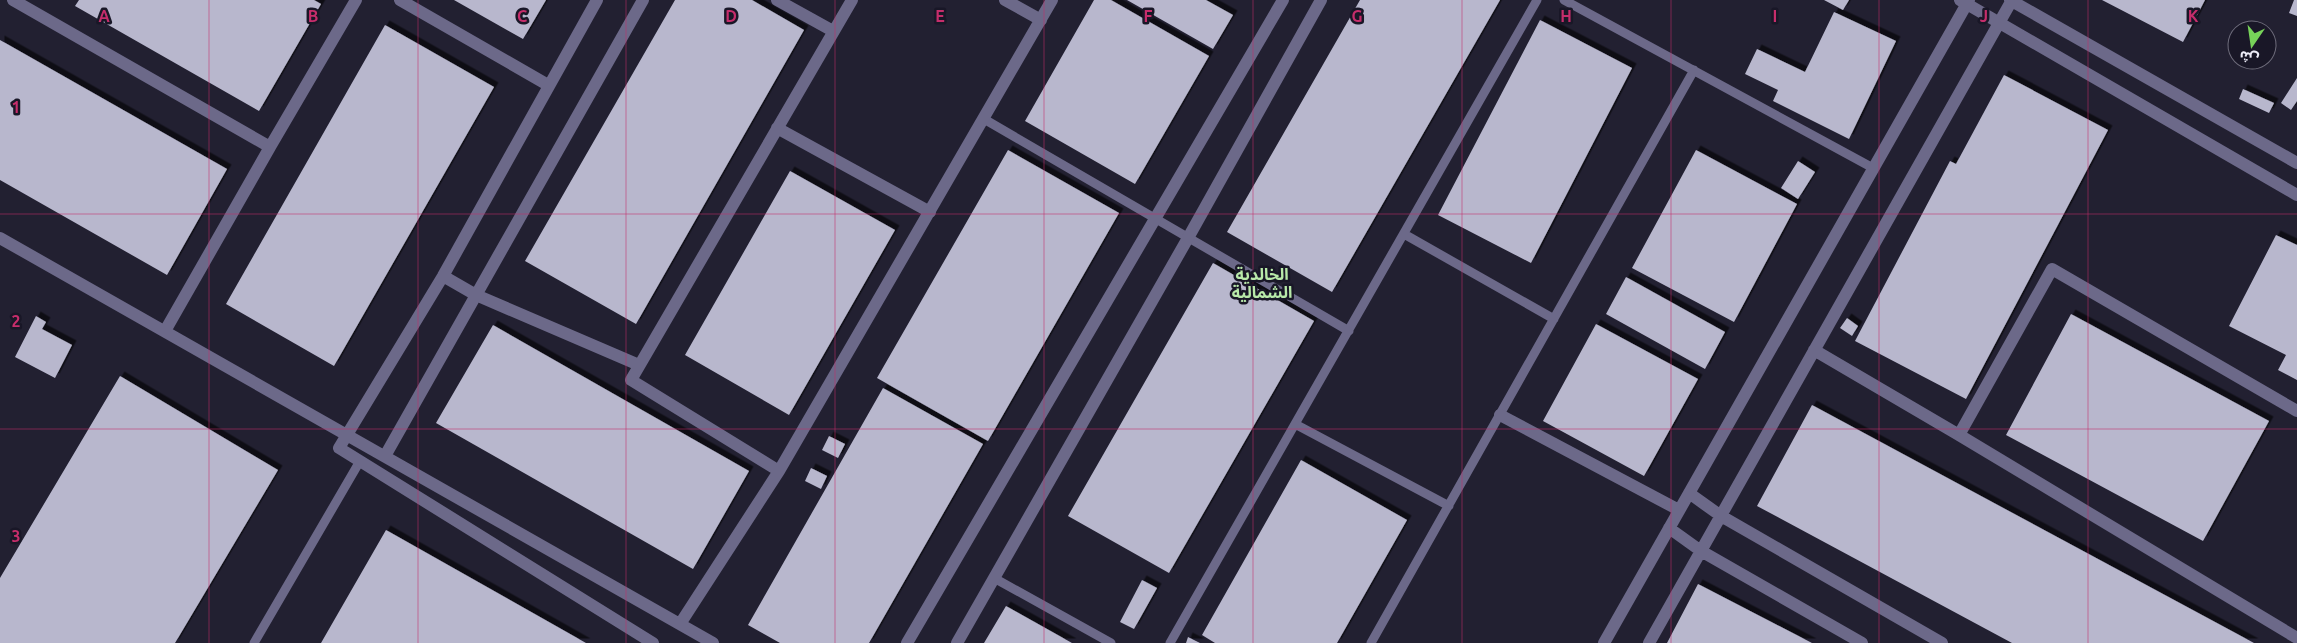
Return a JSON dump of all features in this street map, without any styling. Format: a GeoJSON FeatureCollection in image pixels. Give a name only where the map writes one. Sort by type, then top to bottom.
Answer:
{"type":"FeatureCollection","features":[{"type":"Feature","properties":{"kind":"street"},"geometry":{"type":"LineString","coordinates":[[13,0],[270,147]]}},
{"type":"Feature","properties":{"kind":"street"},"geometry":{"type":"LineString","coordinates":[[165,331],[356,0]]}},
{"type":"Feature","properties":{"kind":"street"},"geometry":{"type":"LineString","coordinates":[[400,0],[548,85]]}},
{"type":"Feature","properties":{"kind":"street"},"geometry":{"type":"LineString","coordinates":[[597,0],[443,276],[339,448],[653,643]]}},
{"type":"Feature","properties":{"kind":"street"},"geometry":{"type":"LineString","coordinates":[[385,456],[643,0]]}},
{"type":"Feature","properties":{"kind":"street"},"geometry":{"type":"LineString","coordinates":[[777,0],[833,31]]}},
{"type":"Feature","properties":{"kind":"street"},"geometry":{"type":"LineString","coordinates":[[779,471],[631,380],[852,0]]}},
{"type":"Feature","properties":{"kind":"street"},"geometry":{"type":"LineString","coordinates":[[1005,0],[1041,20]]}},
{"type":"Feature","properties":{"kind":"street"},"geometry":{"type":"LineString","coordinates":[[680,624],[779,471],[1052,0]]}},
{"type":"Feature","properties":{"kind":"street"},"geometry":{"type":"LineString","coordinates":[[907,643],[1283,0]]}},
{"type":"Feature","properties":{"kind":"street"},"geometry":{"type":"LineString","coordinates":[[957,643],[1188,238],[1321,0]]}},
{"type":"Feature","properties":{"kind":"street"},"geometry":{"type":"LineString","coordinates":[[1649,643],[2011,0],[2297,163]]}},
{"type":"Feature","properties":{"kind":"street"},"geometry":{"type":"LineString","coordinates":[[1604,643],[1874,168],[1965,1],[2297,195]]}},
{"type":"Feature","properties":{"kind":"street"},"geometry":{"type":"LineString","coordinates":[[777,128],[930,212]]}},
{"type":"Feature","properties":{"kind":"street"},"geometry":{"type":"LineString","coordinates":[[0,238],[713,643]]}},
{"type":"Feature","properties":{"kind":"street"},"geometry":{"type":"LineString","coordinates":[[1959,435],[2052,269],[2297,410]]}},
{"type":"Feature","properties":{"kind":"street"},"geometry":{"type":"LineString","coordinates":[[443,276],[476,295],[639,365]]}},
{"type":"Feature","properties":{"kind":"street"},"geometry":{"type":"LineString","coordinates":[[1814,350],[2297,638]]}},
{"type":"Feature","properties":{"kind":"street"},"geometry":{"type":"LineString","coordinates":[[1500,415],[1679,510]]}},
{"type":"Feature","properties":{"kind":"street"},"geometry":{"type":"LineString","coordinates":[[1689,493],[1721,516],[1942,643]]}},
{"type":"Feature","properties":{"kind":"street"},"geometry":{"type":"LineString","coordinates":[[1669,528],[1701,551],[1857,642]]}},
{"type":"Feature","properties":{"kind":"lane"},"geometry":{"type":"LineString","coordinates":[[1170,643],[1537,0]]}},
{"type":"Feature","properties":{"kind":"lane"},"geometry":{"type":"LineString","coordinates":[[1564,0],[1874,168]]}},
{"type":"Feature","properties":{"kind":"lane"},"geometry":{"type":"LineString","coordinates":[[1371,643],[1694,70]]}},
{"type":"Feature","properties":{"kind":"lane"},"geometry":{"type":"LineString","coordinates":[[984,119],[1155,217],[1349,332]]}},
{"type":"Feature","properties":{"kind":"lane"},"geometry":{"type":"LineString","coordinates":[[1404,234],[1554,319]]}},
{"type":"Feature","properties":{"kind":"lane"},"geometry":{"type":"LineString","coordinates":[[1295,424],[1449,506]]}},
{"type":"Feature","properties":{"kind":"lane"},"geometry":{"type":"LineString","coordinates":[[254,643],[360,461]]}},
{"type":"Feature","properties":{"kind":"lane"},"geometry":{"type":"LineString","coordinates":[[994,578],[1111,643]]}},
{"type":"Feature","properties":{"kind":"building"},"geometry":{"type":"Polygon","coordinates":[[[79,0],[314,0],[321,4],[259,111],[75,6],[79,0]]]}},
{"type":"Feature","properties":{"kind":"building"},"geometry":{"type":"Polygon","coordinates":[[[454,0],[546,0],[523,39],[454,0]]]}},
{"type":"Feature","properties":{"kind":"building"},"geometry":{"type":"Polygon","coordinates":[[[675,0],[752,0],[804,30],[636,324],[525,261],[675,0]]]}},
{"type":"Feature","properties":{"kind":"building"},"geometry":{"type":"Polygon","coordinates":[[[1094,0],[1111,0],[1209,56],[1135,184],[1025,121],[1094,0]]]}},
{"type":"Feature","properties":{"kind":"building"},"geometry":{"type":"Polygon","coordinates":[[[1127,0],[1206,0],[1233,15],[1213,49],[1127,0]]]}},
{"type":"Feature","properties":{"kind":"building"},"geometry":{"type":"Polygon","coordinates":[[[1360,0],[1500,0],[1332,292],[1227,232],[1360,0]]]}},
{"type":"Feature","properties":{"kind":"building"},"geometry":{"type":"Polygon","coordinates":[[[1824,0],[1849,0],[1843,10],[1824,0]]]}},
{"type":"Feature","properties":{"kind":"building"},"geometry":{"type":"Polygon","coordinates":[[[2102,0],[2205,0],[2183,42],[2102,0]]]}},
{"type":"Feature","properties":{"kind":"building"},"geometry":{"type":"Polygon","coordinates":[[[2294,0],[2297,0],[2297,16],[2289,13],[2294,0]]]}},
{"type":"Feature","properties":{"kind":"building"},"geometry":{"type":"Polygon","coordinates":[[[1834,12],[1896,41],[1849,139],[1773,101],[1778,90],[1745,74],[1757,49],[1805,72],[1834,12]]]}},
{"type":"Feature","properties":{"kind":"building"},"geometry":{"type":"Polygon","coordinates":[[[1540,20],[1632,68],[1531,263],[1438,215],[1540,20]]]}},
{"type":"Feature","properties":{"kind":"building"},"geometry":{"type":"Polygon","coordinates":[[[385,25],[494,87],[334,366],[226,304],[385,25]]]}},
{"type":"Feature","properties":{"kind":"building"},"geometry":{"type":"Polygon","coordinates":[[[0,40],[227,169],[167,275],[0,180],[0,40]]]}},
{"type":"Feature","properties":{"kind":"building"},"geometry":{"type":"Polygon","coordinates":[[[2004,75],[2108,130],[1966,399],[1855,341],[1950,161],[1956,164],[2004,75]]]}},
{"type":"Feature","properties":{"kind":"building"},"geometry":{"type":"Polygon","coordinates":[[[2297,78],[2297,101],[2291,110],[2281,103],[2297,78]]]}},
{"type":"Feature","properties":{"kind":"building"},"geometry":{"type":"Polygon","coordinates":[[[2243,89],[2274,103],[2269,113],[2239,99],[2243,89]]]}},
{"type":"Feature","properties":{"kind":"building"},"geometry":{"type":"Polygon","coordinates":[[[1008,150],[1119,213],[988,441],[877,378],[1008,150]]]}},
{"type":"Feature","properties":{"kind":"building"},"geometry":{"type":"Polygon","coordinates":[[[1696,150],[1797,204],[1734,322],[1632,268],[1696,150]]]}},
{"type":"Feature","properties":{"kind":"building"},"geometry":{"type":"Polygon","coordinates":[[[1798,161],[1815,172],[1798,199],[1781,188],[1798,161]]]}},
{"type":"Feature","properties":{"kind":"building"},"geometry":{"type":"Polygon","coordinates":[[[790,171],[895,230],[789,415],[685,355],[790,171]]]}},
{"type":"Feature","properties":{"kind":"building"},"geometry":{"type":"Polygon","coordinates":[[[2276,235],[2297,245],[2297,380],[2278,370],[2286,355],[2229,326],[2276,235]]]}},
{"type":"Feature","properties":{"kind":"building"},"geometry":{"type":"Polygon","coordinates":[[[1213,263],[1314,321],[1169,573],[1068,516],[1213,263]]]}},
{"type":"Feature","properties":{"kind":"building"},"geometry":{"type":"Polygon","coordinates":[[[1626,277],[1725,332],[1705,369],[1606,314],[1626,277]]]}},
{"type":"Feature","properties":{"kind":"building"},"geometry":{"type":"Polygon","coordinates":[[[2071,314],[2269,421],[2203,541],[2006,435],[2071,314]]]}},
{"type":"Feature","properties":{"kind":"building"},"geometry":{"type":"Polygon","coordinates":[[[36,316],[46,322],[42,329],[72,345],[55,378],[15,357],[36,316]]]}},
{"type":"Feature","properties":{"kind":"building"},"geometry":{"type":"Polygon","coordinates":[[[1847,318],[1858,326],[1852,336],[1840,328],[1847,318]]]}},
{"type":"Feature","properties":{"kind":"building"},"geometry":{"type":"Polygon","coordinates":[[[1596,324],[1698,379],[1644,476],[1543,421],[1596,324]]]}},
{"type":"Feature","properties":{"kind":"building"},"geometry":{"type":"Polygon","coordinates":[[[493,325],[749,471],[693,569],[436,423],[493,325]]]}},
{"type":"Feature","properties":{"kind":"building"},"geometry":{"type":"Polygon","coordinates":[[[120,376],[278,470],[175,643],[0,643],[0,578],[120,376]]]}},
{"type":"Feature","properties":{"kind":"building"},"geometry":{"type":"Polygon","coordinates":[[[883,388],[983,444],[869,643],[780,643],[748,625],[883,388]]]}},
{"type":"Feature","properties":{"kind":"building"},"geometry":{"type":"Polygon","coordinates":[[[1812,405],[2254,643],[2012,643],[1757,506],[1812,405]]]}},
{"type":"Feature","properties":{"kind":"building"},"geometry":{"type":"Polygon","coordinates":[[[829,436],[845,444],[838,458],[822,450],[829,436]]]}},
{"type":"Feature","properties":{"kind":"building"},"geometry":{"type":"Polygon","coordinates":[[[1301,460],[1407,520],[1337,643],[1215,643],[1202,635],[1301,460]]]}},
{"type":"Feature","properties":{"kind":"building"},"geometry":{"type":"Polygon","coordinates":[[[811,468],[827,476],[821,489],[805,481],[811,468]]]}},
{"type":"Feature","properties":{"kind":"building"},"geometry":{"type":"Polygon","coordinates":[[[386,530],[586,643],[321,643],[386,530]]]}},
{"type":"Feature","properties":{"kind":"building"},"geometry":{"type":"Polygon","coordinates":[[[1142,580],[1157,588],[1134,629],[1120,622],[1142,580]]]}},
{"type":"Feature","properties":{"kind":"building"},"geometry":{"type":"Polygon","coordinates":[[[1698,584],[1812,643],[1667,643],[1698,584]]]}},
{"type":"Feature","properties":{"kind":"building"},"geometry":{"type":"Polygon","coordinates":[[[1006,606],[1072,643],[984,643],[1006,606]]]}},
{"type":"Feature","properties":{"kind":"building"},"geometry":{"type":"Polygon","coordinates":[[[1188,637],[1200,643],[1186,643],[1188,637]]]}},
{"type":"Feature","properties":{"kind":"district","name":"الخالدية الشمالية"},"geometry":{"type":"Point","coordinates":[1262,283]}}]}
